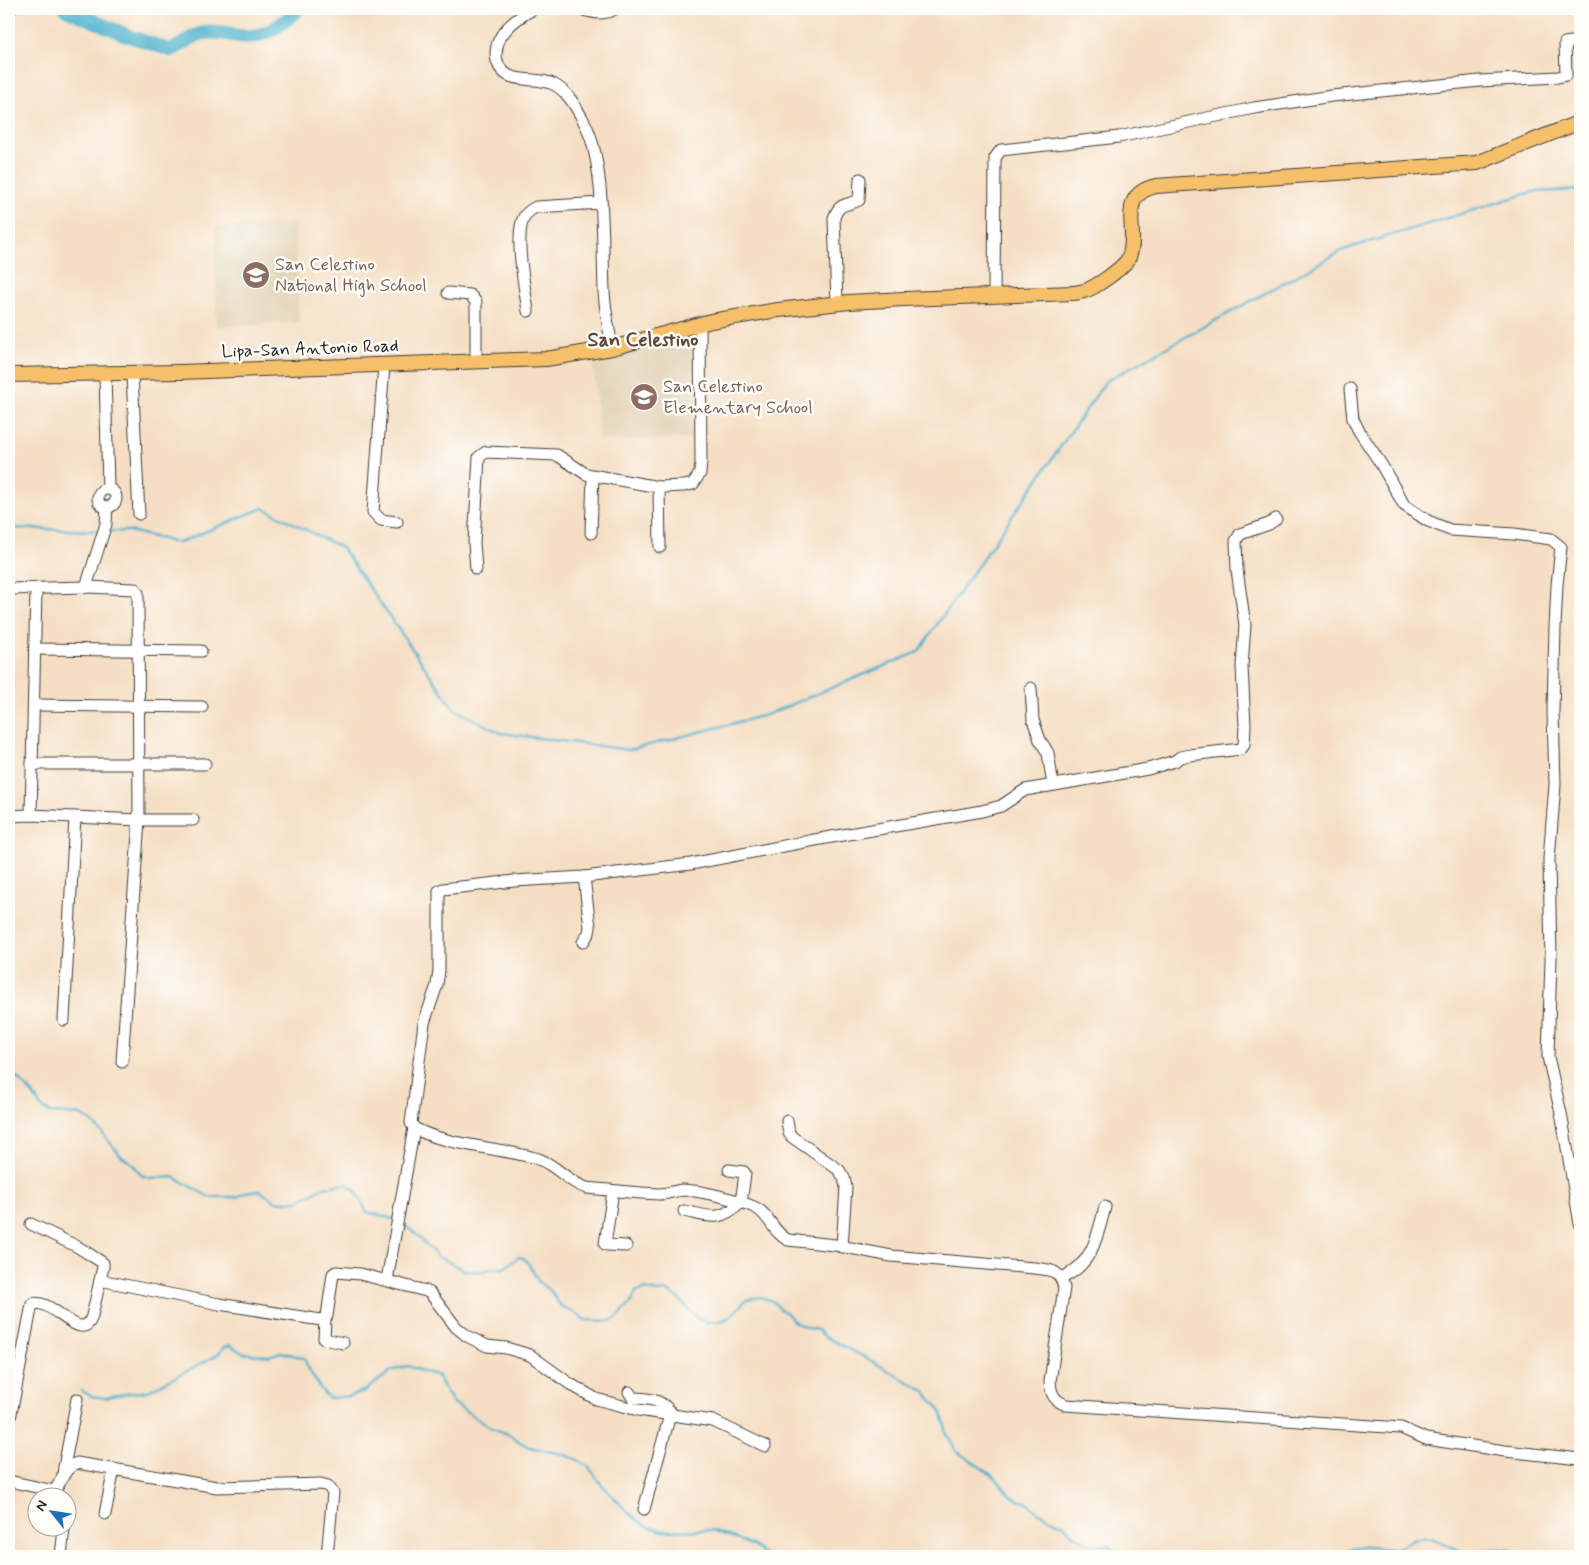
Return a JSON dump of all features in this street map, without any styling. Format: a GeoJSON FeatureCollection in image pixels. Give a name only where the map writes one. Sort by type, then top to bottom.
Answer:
{"type":"FeatureCollection","features":[{"type":"Feature","properties":{"kind":"main road","name":"Lipa-San Antonio Road"},"geometry":{"type":"LineString","coordinates":[[9,375],[132,374],[546,359],[612,348],[700,323],[778,310],[904,299],[1073,293],[1094,287],[1119,268],[1129,257],[1133,201],[1146,188],[1166,185],[1477,164],[1580,122]]}},
{"type":"Feature","properties":{"kind":"street"},"geometry":{"type":"LineString","coordinates":[[533,9],[520,16],[500,36],[496,51],[498,62],[502,71],[508,76],[551,84],[561,90],[570,98],[584,121],[593,142],[600,203],[604,294],[612,348]]}},
{"type":"Feature","properties":{"kind":"street"},"geometry":{"type":"LineString","coordinates":[[579,9],[598,14],[615,9]]}},
{"type":"Feature","properties":{"kind":"street"},"geometry":{"type":"LineString","coordinates":[[994,296],[995,158],[1001,150],[1119,137],[1247,110],[1332,96],[1480,81],[1558,77],[1566,75],[1565,43],[1580,41]]}},
{"type":"Feature","properties":{"kind":"street"},"geometry":{"type":"LineString","coordinates":[[837,304],[834,218],[836,211],[841,206],[859,200],[860,179]]}},
{"type":"Feature","properties":{"kind":"street"},"geometry":{"type":"LineString","coordinates":[[528,311],[520,251],[521,227],[524,216],[536,207],[600,203]]}},
{"type":"Feature","properties":{"kind":"street"},"geometry":{"type":"LineString","coordinates":[[448,293],[470,295],[476,302],[476,361]]}},
{"type":"Feature","properties":{"kind":"street"},"geometry":{"type":"LineString","coordinates":[[476,569],[474,543],[480,457],[486,452],[557,455],[581,472],[593,476],[659,487],[693,484],[700,473],[701,463],[700,323]]}},
{"type":"Feature","properties":{"kind":"street"},"geometry":{"type":"LineString","coordinates":[[384,365],[373,512],[381,520],[397,522]]}},
{"type":"Feature","properties":{"kind":"street"},"geometry":{"type":"LineString","coordinates":[[86,587],[106,524],[108,507],[99,503],[98,497],[102,490],[108,488],[105,374]]}},
{"type":"Feature","properties":{"kind":"street"},"geometry":{"type":"LineString","coordinates":[[132,374],[139,514]]}},
{"type":"Feature","properties":{"kind":"street"},"geometry":{"type":"LineString","coordinates":[[1350,389],[1353,419],[1404,505],[1428,521],[1450,530],[1514,534],[1551,539],[1561,547],[1554,636],[1553,711],[1555,785],[1549,859],[1550,959],[1548,1057],[1561,1114],[1580,1224]]}},
{"type":"Feature","properties":{"kind":"street"},"geometry":{"type":"LineString","coordinates":[[591,533],[593,476]]}},
{"type":"Feature","properties":{"kind":"street"},"geometry":{"type":"LineString","coordinates":[[659,487],[660,547]]}},
{"type":"Feature","properties":{"kind":"street"},"geometry":{"type":"LineString","coordinates":[[1276,519],[1261,527],[1240,534],[1236,541],[1237,570],[1245,625],[1242,650],[1245,725],[1244,745],[1241,749],[1190,755],[1148,769],[1025,790],[1001,806],[982,811],[691,864],[584,877],[514,881],[439,891],[439,970],[437,985],[424,1023],[411,1123],[420,1132],[444,1139],[540,1159],[579,1186],[613,1191],[662,1194],[682,1190],[705,1193],[741,1203],[757,1208],[765,1214],[775,1230],[788,1240],[891,1256],[1055,1271],[1062,1278],[1064,1288],[1050,1381],[1051,1394],[1057,1402],[1066,1405],[1401,1428],[1426,1439],[1505,1451],[1580,1459]]}},
{"type":"Feature","properties":{"kind":"street"},"geometry":{"type":"LineString","coordinates":[[9,590],[86,587],[137,591],[139,820],[122,1062]]}},
{"type":"Feature","properties":{"kind":"street"},"geometry":{"type":"LineString","coordinates":[[32,815],[36,590]]}},
{"type":"Feature","properties":{"kind":"street"},"geometry":{"type":"LineString","coordinates":[[35,649],[201,651]]}},
{"type":"Feature","properties":{"kind":"street"},"geometry":{"type":"LineString","coordinates":[[1031,688],[1033,720],[1040,740],[1048,753],[1053,785]]}},
{"type":"Feature","properties":{"kind":"street"},"geometry":{"type":"LineString","coordinates":[[34,705],[202,707]]}},
{"type":"Feature","properties":{"kind":"street"},"geometry":{"type":"LineString","coordinates":[[32,764],[205,764]]}},
{"type":"Feature","properties":{"kind":"street"},"geometry":{"type":"LineString","coordinates":[[9,816],[193,820]]}},
{"type":"Feature","properties":{"kind":"street"},"geometry":{"type":"LineString","coordinates":[[64,1020],[75,817]]}},
{"type":"Feature","properties":{"kind":"street"},"geometry":{"type":"LineString","coordinates":[[583,942],[589,933],[590,927],[584,877]]}},
{"type":"Feature","properties":{"kind":"street"},"geometry":{"type":"LineString","coordinates":[[787,1120],[792,1137],[839,1170],[844,1178],[846,1187],[842,1247]]}},
{"type":"Feature","properties":{"kind":"street"},"geometry":{"type":"LineString","coordinates":[[387,1280],[414,1128]]}},
{"type":"Feature","properties":{"kind":"street"},"geometry":{"type":"LineString","coordinates":[[684,1211],[714,1217],[728,1213],[741,1203],[745,1174],[744,1172],[729,1170]]}},
{"type":"Feature","properties":{"kind":"street"},"geometry":{"type":"LineString","coordinates":[[613,1191],[605,1244],[626,1246]]}},
{"type":"Feature","properties":{"kind":"street"},"geometry":{"type":"LineString","coordinates":[[1062,1278],[1080,1267],[1092,1250],[1098,1236],[1105,1207]]}},
{"type":"Feature","properties":{"kind":"street"},"geometry":{"type":"LineString","coordinates":[[9,1424],[32,1304],[41,1302],[59,1312],[65,1320],[82,1327],[90,1324],[103,1267],[103,1263],[78,1247],[31,1224]]}},
{"type":"Feature","properties":{"kind":"street"},"geometry":{"type":"LineString","coordinates":[[343,1343],[324,1339],[325,1319],[334,1272],[360,1274],[387,1280],[426,1291],[456,1327],[477,1342],[487,1346],[530,1355],[570,1384],[596,1399],[638,1410],[713,1420],[764,1446]]}},
{"type":"Feature","properties":{"kind":"street"},"geometry":{"type":"LineString","coordinates":[[100,1280],[219,1304],[321,1320],[325,1319]]}},
{"type":"Feature","properties":{"kind":"street"},"geometry":{"type":"LineString","coordinates":[[629,1392],[632,1398],[662,1403],[671,1415]]}},
{"type":"Feature","properties":{"kind":"street"},"geometry":{"type":"LineString","coordinates":[[58,1488],[63,1475],[77,1399]]}},
{"type":"Feature","properties":{"kind":"street"},"geometry":{"type":"LineString","coordinates":[[644,1509],[671,1415]]}},
{"type":"Feature","properties":{"kind":"street"},"geometry":{"type":"LineString","coordinates":[[63,1475],[68,1468],[77,1463],[217,1488],[321,1484],[328,1486],[333,1493],[327,1556]]}},
{"type":"Feature","properties":{"kind":"street"},"geometry":{"type":"LineString","coordinates":[[105,1514],[114,1469]]}},
{"type":"Feature","properties":{"kind":"street"},"geometry":{"type":"LineString","coordinates":[[9,1481],[34,1488]]}},
{"type":"Feature","properties":{"kind":"street"},"geometry":{"type":"LineString","coordinates":[[60,1556],[63,1538]]}},
{"type":"Feature","properties":{"kind":"shaded area","name":"San Celestino National High School"},"geometry":{"type":"Polygon","coordinates":[[[295,223],[299,322],[217,327],[215,227],[295,223]]]}},
{"type":"Feature","properties":{"kind":"shaded area","name":"San Celestino Elementary School"},"geometry":{"type":"Polygon","coordinates":[[[693,330],[693,439],[599,440],[593,355],[693,330]]]}},
{"type":"Feature","properties":{"kind":"waterway"},"geometry":{"type":"LineString","coordinates":[[9,12],[13,9]]}},
{"type":"Feature","properties":{"kind":"waterway"},"geometry":{"type":"LineString","coordinates":[[66,9],[129,36],[170,50],[205,33],[257,36],[272,30],[298,9]]}},
{"type":"Feature","properties":{"kind":"waterway"},"geometry":{"type":"LineString","coordinates":[[108,531],[130,531],[178,543],[263,508],[342,548],[454,709],[501,733],[629,750],[766,715],[918,652],[1106,381],[1343,250],[1532,192],[1580,190]]}},
{"type":"Feature","properties":{"kind":"waterway"},"geometry":{"type":"LineString","coordinates":[[9,528],[100,531]]}},
{"type":"Feature","properties":{"kind":"waterway"},"geometry":{"type":"LineString","coordinates":[[9,1072],[33,1094],[41,1107],[51,1113],[80,1115],[88,1119],[122,1157],[133,1164],[141,1175],[150,1178],[174,1177],[209,1197],[236,1197],[250,1191],[260,1191],[275,1201],[287,1202],[298,1201],[324,1187],[346,1184],[355,1190],[367,1212],[394,1219]]}},
{"type":"Feature","properties":{"kind":"waterway"},"geometry":{"type":"LineString","coordinates":[[401,1223],[416,1234],[437,1256],[464,1270],[481,1272],[489,1269],[504,1268],[519,1257],[523,1258],[539,1282],[550,1290],[561,1306],[585,1320],[610,1321],[617,1318],[632,1301],[636,1292],[644,1289],[657,1292],[668,1291],[678,1298],[697,1318],[707,1322],[720,1321],[730,1317],[746,1300],[760,1297],[773,1301],[793,1321],[804,1327],[818,1330],[824,1336],[924,1391],[942,1413],[947,1434],[956,1451],[995,1477],[1009,1494],[1018,1500],[1026,1502],[1039,1513],[1064,1525],[1071,1533],[1089,1544],[1109,1546],[1120,1556]]}},
{"type":"Feature","properties":{"kind":"waterway"},"geometry":{"type":"LineString","coordinates":[[82,1391],[91,1396],[106,1398],[148,1391],[217,1355],[224,1347],[230,1345],[242,1353],[269,1356],[281,1352],[304,1358],[315,1380],[329,1398],[351,1396],[366,1390],[391,1371],[407,1366],[438,1376],[454,1403],[488,1426],[512,1436],[529,1447],[558,1453],[576,1459],[588,1466],[602,1485],[626,1510],[637,1520],[649,1527],[663,1531],[713,1530],[754,1546],[768,1556]]}},
{"type":"Feature","properties":{"kind":"waterway"},"geometry":{"type":"LineString","coordinates":[[1330,1556],[1359,1547],[1397,1548],[1418,1538],[1425,1537],[1468,1552],[1503,1549],[1524,1556]]}},
{"type":"Feature","properties":{"kind":"place","name":"San Celestino National High School"},"geometry":{"type":"Point","coordinates":[256,275]}},
{"type":"Feature","properties":{"kind":"place","name":"San Celestino Elementary School"},"geometry":{"type":"Point","coordinates":[644,397]}},
{"type":"Feature","properties":{"kind":"district","name":"San Celestino"},"geometry":{"type":"Point","coordinates":[643,340]}}]}
